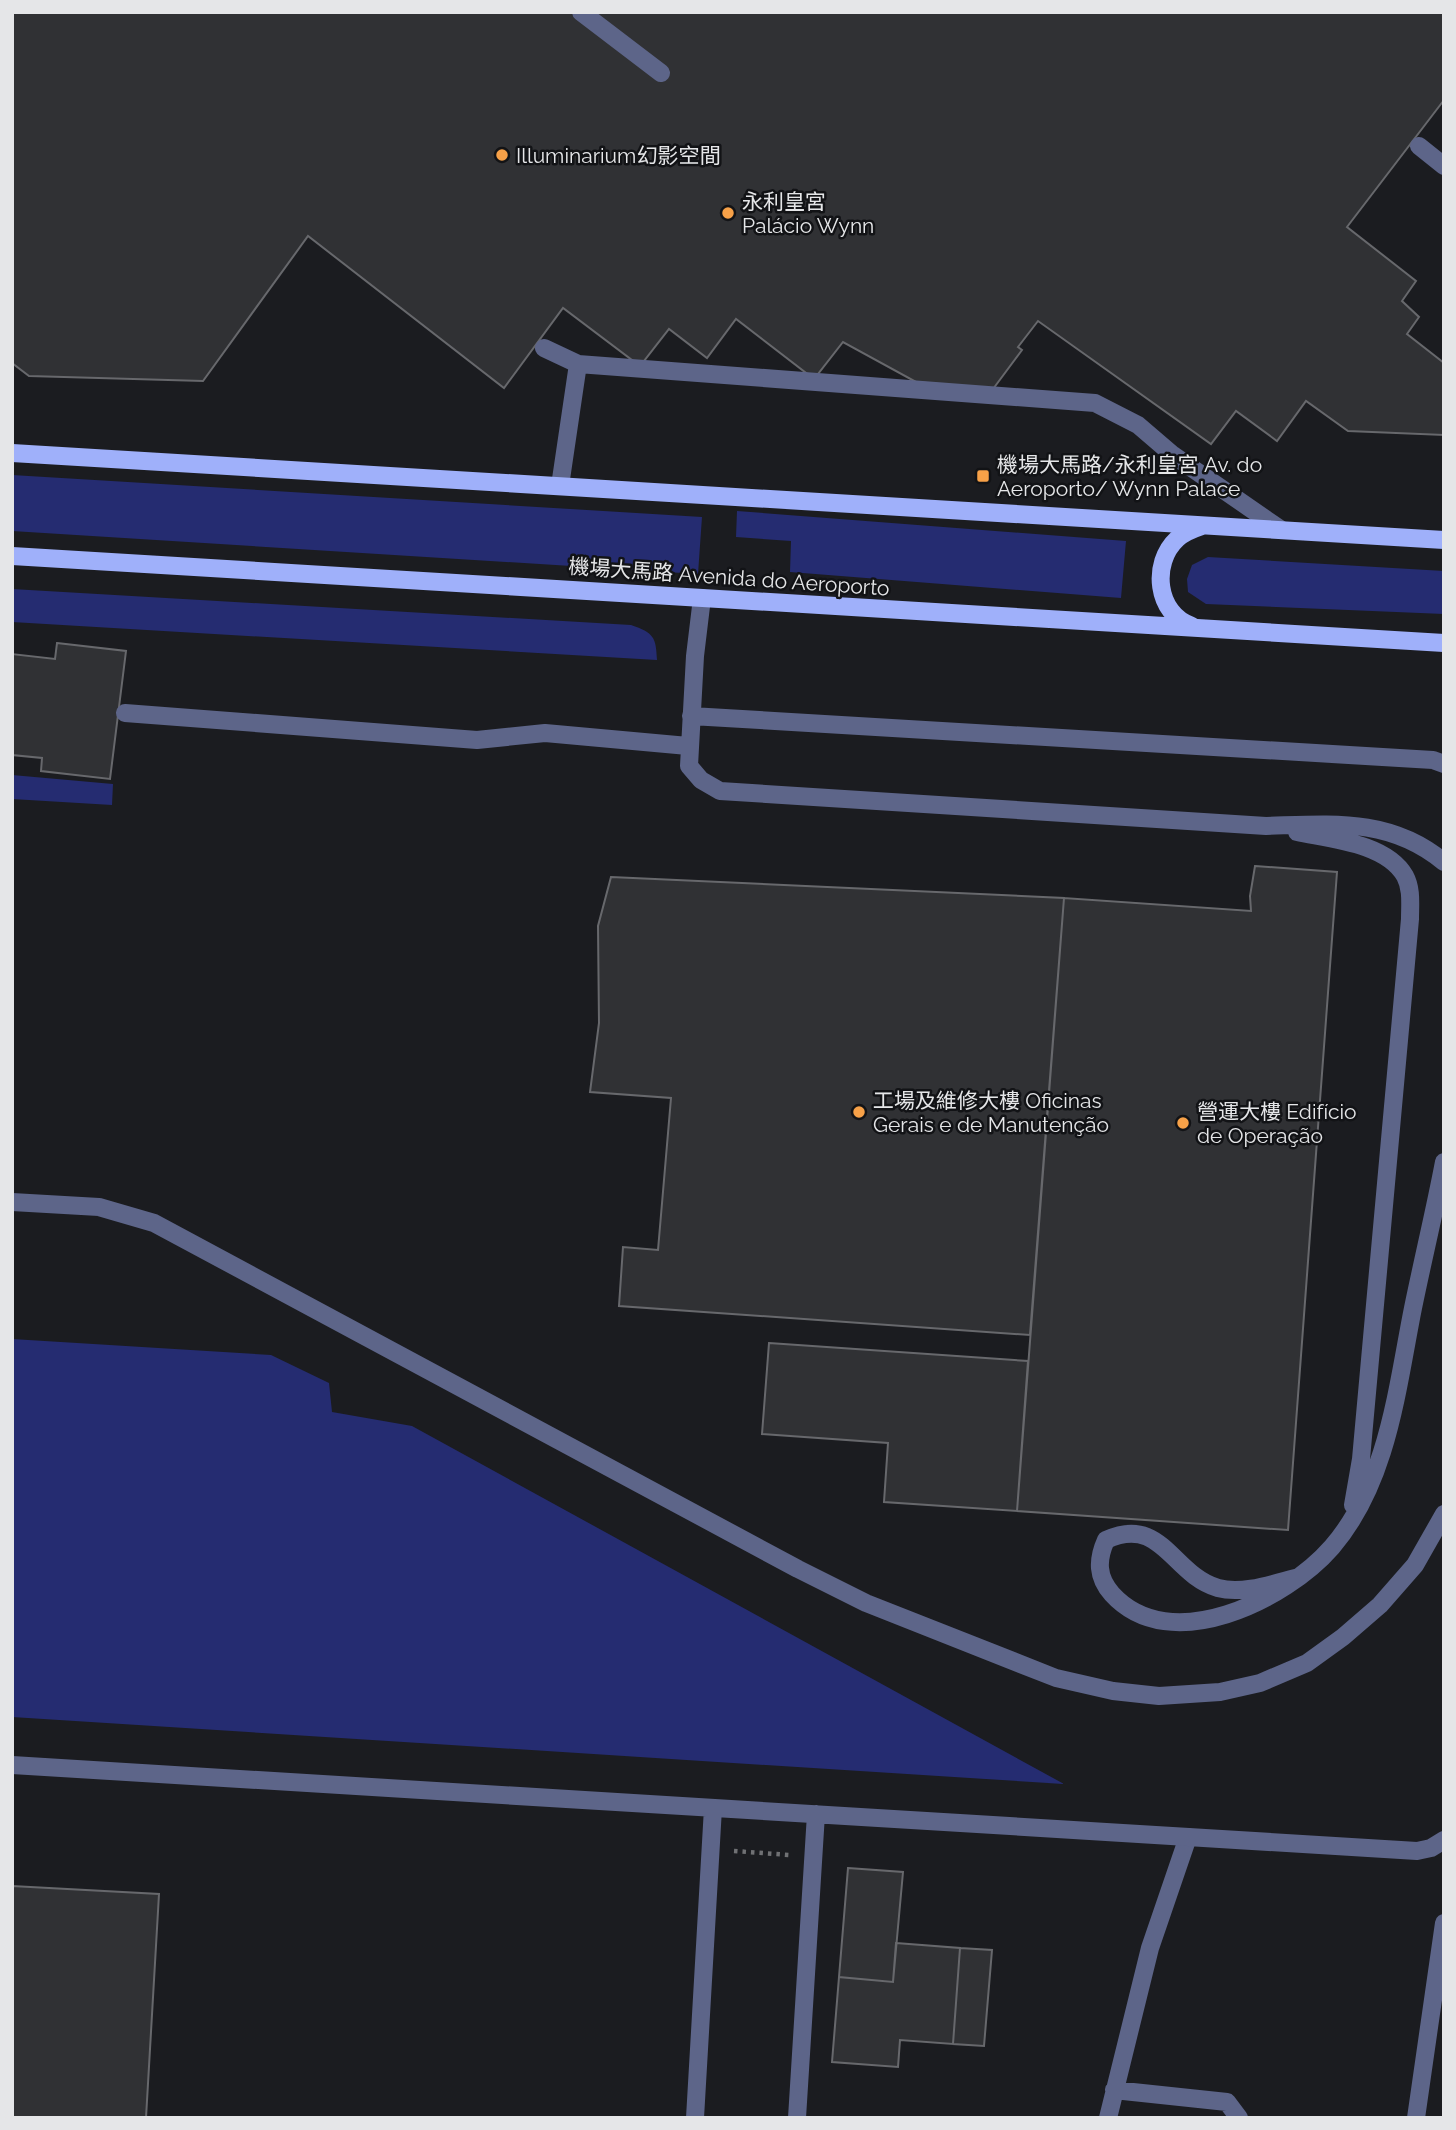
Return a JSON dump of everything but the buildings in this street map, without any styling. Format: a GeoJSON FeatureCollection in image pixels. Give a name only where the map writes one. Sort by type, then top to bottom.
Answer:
{"type":"FeatureCollection","features":[{"type":"Feature","properties":{"kind":"main road"},"geometry":{"type":"LineString","coordinates":[[12,453],[1444,540]]}},
{"type":"Feature","properties":{"kind":"main road"},"geometry":{"type":"LineString","coordinates":[[1198,628],[1184,624],[1172,613],[1164,599],[1160,583],[1167,552],[1177,539],[1190,530],[1205,525]]}},
{"type":"Feature","properties":{"kind":"main road","name":"機場大馬路 Avenida do Aeroporto"},"geometry":{"type":"LineString","coordinates":[[12,556],[1444,643]]}},
{"type":"Feature","properties":{"kind":"street"},"geometry":{"type":"LineString","coordinates":[[581,12],[661,73]]}},
{"type":"Feature","properties":{"kind":"street"},"geometry":{"type":"LineString","coordinates":[[1419,146],[1444,166]]}},
{"type":"Feature","properties":{"kind":"street"},"geometry":{"type":"LineString","coordinates":[[544,348],[578,364],[1095,403],[1138,425],[1173,455],[1280,529]]}},
{"type":"Feature","properties":{"kind":"street"},"geometry":{"type":"LineString","coordinates":[[561,486],[578,364]]}},
{"type":"Feature","properties":{"kind":"street"},"geometry":{"type":"LineString","coordinates":[[702,598],[688,746],[689,766],[701,780],[720,790],[1266,826],[1331,824],[1373,827],[1422,845],[1444,862]]}},
{"type":"Feature","properties":{"kind":"street"},"geometry":{"type":"LineString","coordinates":[[125,713],[477,740],[545,733],[688,746]]}},
{"type":"Feature","properties":{"kind":"street"},"geometry":{"type":"LineString","coordinates":[[691,716],[1440,760]]}},
{"type":"Feature","properties":{"kind":"street"},"geometry":{"type":"LineString","coordinates":[[1266,826],[1361,845],[1393,862],[1405,876],[1410,891],[1410,919],[1361,1459],[1356,1494],[1345,1530]]}},
{"type":"Feature","properties":{"kind":"street"},"geometry":{"type":"LineString","coordinates":[[1299,1577],[1244,1588],[1217,1588],[1183,1567],[1154,1540],[1136,1533],[1122,1533],[1106,1540],[1099,1556],[1102,1583],[1117,1599],[1134,1611],[1160,1621],[1183,1622],[1218,1617],[1253,1605],[1299,1577],[1332,1548],[1355,1517],[1372,1483],[1390,1419],[1444,1162]]}},
{"type":"Feature","properties":{"kind":"street"},"geometry":{"type":"LineString","coordinates":[[12,1202],[99,1206],[154,1223],[866,1603],[1056,1678],[1113,1691],[1159,1696],[1220,1692],[1260,1683],[1307,1663],[1380,1605],[1415,1565],[1444,1514]]}},
{"type":"Feature","properties":{"kind":"street"},"geometry":{"type":"LineString","coordinates":[[12,1765],[1417,1852],[1444,1840]]}},
{"type":"Feature","properties":{"kind":"street"},"geometry":{"type":"LineString","coordinates":[[695,2118],[713,1808]]}},
{"type":"Feature","properties":{"kind":"street"},"geometry":{"type":"LineString","coordinates":[[797,2118],[816,1814]]}},
{"type":"Feature","properties":{"kind":"street"},"geometry":{"type":"LineString","coordinates":[[1108,2118],[1150,1948],[1188,1837]]}},
{"type":"Feature","properties":{"kind":"street"},"geometry":{"type":"LineString","coordinates":[[1416,2118],[1444,1923]]}},
{"type":"Feature","properties":{"kind":"street"},"geometry":{"type":"LineString","coordinates":[[1114,2090],[1227,2102],[1239,2118]]}},
{"type":"Feature","properties":{"kind":"path"},"geometry":{"type":"LineString","coordinates":[[710,1849],[814,1856]]}},
{"type":"Feature","properties":{"kind":"shaded area"},"geometry":{"type":"Polygon","coordinates":[[[12,475],[702,517],[698,574],[12,531],[12,475]]]}},
{"type":"Feature","properties":{"kind":"shaded area"},"geometry":{"type":"Polygon","coordinates":[[[737,511],[1126,541],[1121,598],[790,572],[791,541],[736,537],[737,511]]]}},
{"type":"Feature","properties":{"kind":"shaded area"},"geometry":{"type":"Polygon","coordinates":[[[1208,557],[1444,571],[1444,614],[1206,604],[1188,592],[1187,579],[1192,565],[1208,557]]]}},
{"type":"Feature","properties":{"kind":"shaded area"},"geometry":{"type":"Polygon","coordinates":[[[12,589],[631,625],[652,637],[657,660],[12,622],[12,589]]]}},
{"type":"Feature","properties":{"kind":"shaded area"},"geometry":{"type":"Polygon","coordinates":[[[12,775],[113,784],[112,805],[12,799],[12,775]]]}},
{"type":"Feature","properties":{"kind":"shaded area"},"geometry":{"type":"Polygon","coordinates":[[[12,1339],[271,1355],[329,1383],[332,1412],[412,1426],[1064,1784],[12,1717],[12,1339]]]}},
{"type":"Feature","properties":{"kind":"place","name":"Illuminarium幻影空間"},"geometry":{"type":"Point","coordinates":[502,155]}},
{"type":"Feature","properties":{"kind":"place","name":"永利皇宮 Palácio Wynn"},"geometry":{"type":"Point","coordinates":[728,213]}},
{"type":"Feature","properties":{"kind":"place","name":"機場大馬路/永利皇宮 Av. do Aeroporto/ Wynn Palace"},"geometry":{"type":"Point","coordinates":[983,476]}},
{"type":"Feature","properties":{"kind":"place","name":"工場及維修大樓 Oficinas Gerais e de Manutenção"},"geometry":{"type":"Point","coordinates":[859,1112]}},
{"type":"Feature","properties":{"kind":"place","name":"營運大樓 Edifício de Operação"},"geometry":{"type":"Point","coordinates":[1183,1123]}}]}
